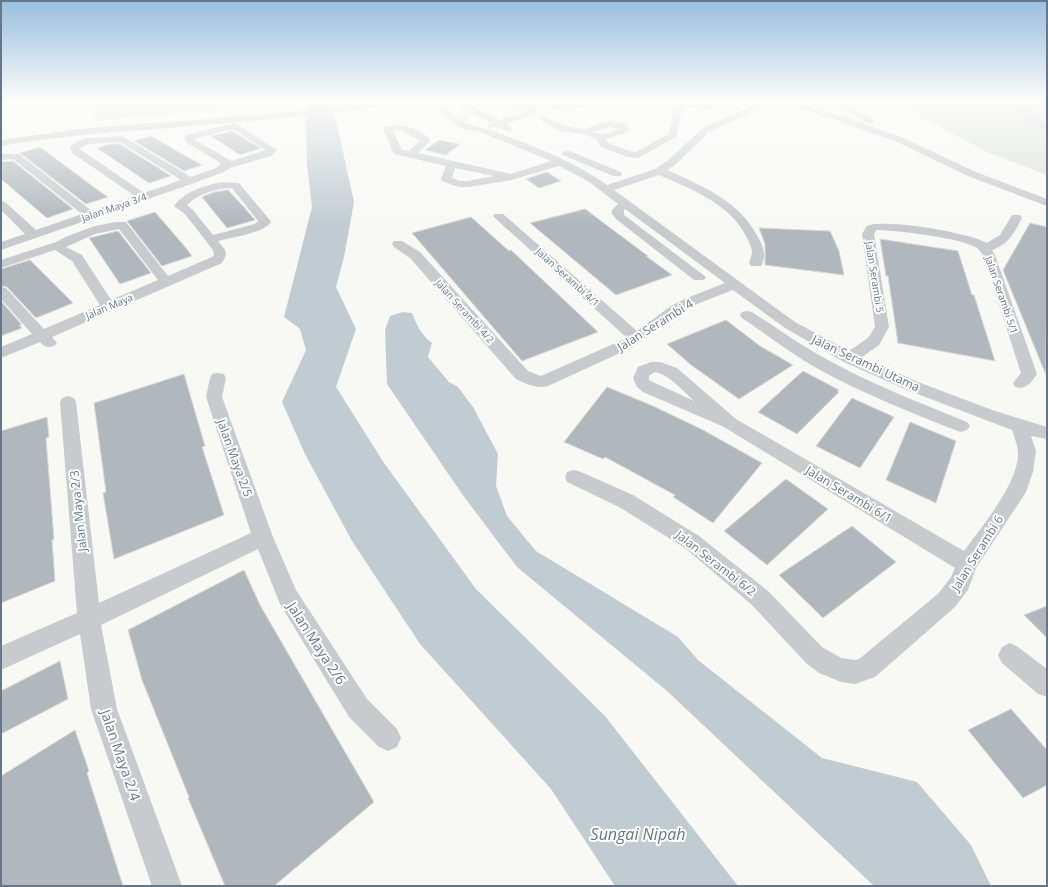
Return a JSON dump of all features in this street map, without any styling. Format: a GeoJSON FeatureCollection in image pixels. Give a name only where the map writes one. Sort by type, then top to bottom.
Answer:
{"type":"FeatureCollection","features":[{"type":"Feature","properties":{"kind":"street"},"geometry":{"type":"LineString","coordinates":[[1,143],[11,141]]}},
{"type":"Feature","properties":{"kind":"street"},"geometry":{"type":"LineString","coordinates":[[87,141],[77,145],[75,147],[76,151],[143,197]]}},
{"type":"Feature","properties":{"kind":"street"},"geometry":{"type":"LineString","coordinates":[[126,141],[190,181]]}},
{"type":"Feature","properties":{"kind":"street","name":"Jalan Maya 3/4"},"geometry":{"type":"LineString","coordinates":[[191,141],[226,162],[226,166]]}},
{"type":"Feature","properties":{"kind":"street","name":"Jalan Maya 3/4"},"geometry":{"type":"LineString","coordinates":[[1,246],[190,181],[220,170],[226,166],[267,154],[272,150],[259,141]]}},
{"type":"Feature","properties":{"kind":"street","name":"Jalan Serambi Utama"},"geometry":{"type":"LineString","coordinates":[[511,141],[536,151],[558,153],[577,170],[606,189],[790,325],[820,343],[850,358],[921,389],[1020,427],[1047,433]]}},
{"type":"Feature","properties":{"kind":"street"},"geometry":{"type":"LineString","coordinates":[[537,141],[558,153],[617,174]]}},
{"type":"Feature","properties":{"kind":"street"},"geometry":{"type":"LineString","coordinates":[[602,141],[604,145],[632,155],[638,155],[662,141]]}},
{"type":"Feature","properties":{"kind":"street"},"geometry":{"type":"LineString","coordinates":[[606,189],[660,171],[694,141]]}},
{"type":"Feature","properties":{"kind":"street"},"geometry":{"type":"LineString","coordinates":[[903,141],[985,179],[1047,203]]}},
{"type":"Feature","properties":{"kind":"street"},"geometry":{"type":"LineString","coordinates":[[451,164],[446,179],[459,184],[468,184],[511,177],[558,153]]}},
{"type":"Feature","properties":{"kind":"street"},"geometry":{"type":"LineString","coordinates":[[411,155],[511,177]]}},
{"type":"Feature","properties":{"kind":"street"},"geometry":{"type":"LineString","coordinates":[[1,157],[15,156],[90,215]]}},
{"type":"Feature","properties":{"kind":"street"},"geometry":{"type":"LineString","coordinates":[[660,171],[686,182],[717,200],[741,217],[749,228],[756,243],[758,251],[756,264]]}},
{"type":"Feature","properties":{"kind":"street"},"geometry":{"type":"LineString","coordinates":[[233,185],[237,187],[266,222],[259,227],[211,239],[189,212],[180,206],[183,201],[194,194],[233,185]]}},
{"type":"Feature","properties":{"kind":"street"},"geometry":{"type":"LineString","coordinates":[[625,203],[618,210],[620,217],[699,277]]}},
{"type":"Feature","properties":{"kind":"street"},"geometry":{"type":"LineString","coordinates":[[1,204],[34,235]]}},
{"type":"Feature","properties":{"kind":"street","name":"Jalan Serambi 4/1"},"geometry":{"type":"LineString","coordinates":[[499,216],[637,339]]}},
{"type":"Feature","properties":{"kind":"street","name":"Jalan Serambi 5/1"},"geometry":{"type":"LineString","coordinates":[[1016,218],[1008,233],[997,245],[985,248],[989,255],[1028,374],[1021,383]]}},
{"type":"Feature","properties":{"kind":"street"},"geometry":{"type":"LineString","coordinates":[[1,264],[41,250],[60,247],[67,240],[80,235],[122,225],[166,282]]}},
{"type":"Feature","properties":{"kind":"street","name":"Jalan Serambi 5"},"geometry":{"type":"LineString","coordinates":[[850,358],[876,339],[880,334],[882,327],[868,234],[869,230],[873,227],[881,226],[960,237],[979,244],[985,248]]}},
{"type":"Feature","properties":{"kind":"street","name":"Jalan Maya"},"geometry":{"type":"LineString","coordinates":[[1,353],[46,339],[108,306],[217,260],[220,255],[219,250],[211,239]]}},
{"type":"Feature","properties":{"kind":"street","name":"Jalan Serambi 4/2"},"geometry":{"type":"LineString","coordinates":[[398,244],[415,255],[515,368],[522,375],[530,379]]}},
{"type":"Feature","properties":{"kind":"street"},"geometry":{"type":"LineString","coordinates":[[60,247],[77,258],[108,306]]}},
{"type":"Feature","properties":{"kind":"street"},"geometry":{"type":"LineString","coordinates":[[670,255],[687,249]]}},
{"type":"Feature","properties":{"kind":"street","name":"Jalan Serambi 4"},"geometry":{"type":"LineString","coordinates":[[530,379],[542,382],[552,379],[637,339],[669,314],[696,299],[735,284]]}},
{"type":"Feature","properties":{"kind":"street"},"geometry":{"type":"LineString","coordinates":[[1,290],[46,339]]}},
{"type":"Feature","properties":{"kind":"street","name":"Jalan Serambi Utama"},"geometry":{"type":"LineString","coordinates":[[747,315],[834,371],[911,406],[962,426]]}},
{"type":"Feature","properties":{"kind":"street"},"geometry":{"type":"LineString","coordinates":[[775,334],[790,325]]}},
{"type":"Feature","properties":{"kind":"street","name":"Jalan Serambi 6/1"},"geometry":{"type":"LineString","coordinates":[[730,423],[671,372],[658,367],[652,367],[645,370],[641,375],[643,384],[649,388],[730,423],[968,564]]}},
{"type":"Feature","properties":{"kind":"street","name":"Jalan Maya 2/5"},"geometry":{"type":"LineString","coordinates":[[218,378],[214,397],[264,537]]}},
{"type":"Feature","properties":{"kind":"street"},"geometry":{"type":"LineString","coordinates":[[911,406],[921,389]]}},
{"type":"Feature","properties":{"kind":"street","name":"Jalan Maya 2/3"},"geometry":{"type":"LineString","coordinates":[[68,402],[89,619]]}},
{"type":"Feature","properties":{"kind":"street","name":"Jalan Serambi 6"},"geometry":{"type":"LineString","coordinates":[[841,670],[855,672],[866,668],[946,600],[960,583],[968,564],[1016,492],[1024,472],[1027,451],[1020,427]]}},
{"type":"Feature","properties":{"kind":"street","name":"Jalan Serambi 6/2"},"geometry":{"type":"LineString","coordinates":[[574,477],[626,501],[692,542],[760,598],[814,655],[828,665],[841,670]]}},
{"type":"Feature","properties":{"kind":"street"},"geometry":{"type":"LineString","coordinates":[[1,658],[89,619],[264,537]]}},
{"type":"Feature","properties":{"kind":"street","name":"Jalan Maya 2/6"},"geometry":{"type":"LineString","coordinates":[[264,537],[288,597],[358,708],[388,738]]}},
{"type":"Feature","properties":{"kind":"street","name":"Jalan Maya 2/4"},"geometry":{"type":"LineString","coordinates":[[89,619],[104,709],[167,886]]}},
{"type":"Feature","properties":{"kind":"street"},"geometry":{"type":"LineString","coordinates":[[1010,655],[1047,685]]}},
{"type":"Feature","properties":{"kind":"shaded area"},"geometry":{"type":"Polygon","coordinates":[[[967,141],[1047,141],[1047,175],[987,152],[967,141]]]}},
{"type":"Feature","properties":{"kind":"water","name":"Sungai Nipah"},"geometry":{"type":"Polygon","coordinates":[[[306,141],[341,141],[354,202],[344,257],[336,287],[356,329],[336,387],[384,463],[476,589],[605,716],[738,886],[615,886],[551,789],[420,644],[352,541],[305,454],[282,402],[306,350],[300,329],[284,317],[312,207],[307,165],[306,141]]]}},
{"type":"Feature","properties":{"kind":"water"},"geometry":{"type":"Polygon","coordinates":[[[403,312],[412,313],[422,333],[432,343],[428,357],[449,382],[458,387],[473,407],[498,454],[496,486],[507,516],[536,551],[678,637],[698,660],[822,758],[917,782],[971,845],[991,886],[874,886],[667,691],[517,567],[462,494],[387,384],[385,330],[390,316],[403,312]]]}},
{"type":"Feature","properties":{"kind":"building"},"geometry":{"type":"Polygon","coordinates":[[[135,141],[160,141],[202,165],[184,171],[135,141]]]}},
{"type":"Feature","properties":{"kind":"building"},"geometry":{"type":"Polygon","coordinates":[[[219,141],[249,141],[261,148],[240,155],[219,141]]]}},
{"type":"Feature","properties":{"kind":"building"},"geometry":{"type":"Polygon","coordinates":[[[437,141],[460,144],[446,155],[425,150],[437,141]]]}},
{"type":"Feature","properties":{"kind":"building"},"geometry":{"type":"Polygon","coordinates":[[[109,144],[120,144],[171,176],[149,183],[97,148],[109,144]]]}},
{"type":"Feature","properties":{"kind":"building"},"geometry":{"type":"Polygon","coordinates":[[[40,147],[108,197],[86,204],[20,153],[40,147]]]}},
{"type":"Feature","properties":{"kind":"building"},"geometry":{"type":"Polygon","coordinates":[[[13,161],[73,209],[47,218],[1,179],[1,162],[13,161]]]}},
{"type":"Feature","properties":{"kind":"building"},"geometry":{"type":"Polygon","coordinates":[[[547,172],[561,181],[539,188],[526,179],[547,172]]]}},
{"type":"Feature","properties":{"kind":"building"},"geometry":{"type":"Polygon","coordinates":[[[228,190],[255,220],[227,228],[202,197],[214,192],[228,190]]]}},
{"type":"Feature","properties":{"kind":"building"},"geometry":{"type":"Polygon","coordinates":[[[585,209],[672,275],[616,295],[530,223],[585,209]]]}},
{"type":"Feature","properties":{"kind":"building"},"geometry":{"type":"Polygon","coordinates":[[[155,212],[192,256],[162,266],[127,221],[155,212]]]}},
{"type":"Feature","properties":{"kind":"building"},"geometry":{"type":"Polygon","coordinates":[[[471,217],[509,251],[511,250],[598,332],[522,361],[412,233],[471,217]]]}},
{"type":"Feature","properties":{"kind":"building"},"geometry":{"type":"Polygon","coordinates":[[[1030,223],[1047,227],[1046,375],[1003,270],[1030,223]]]}},
{"type":"Feature","properties":{"kind":"building"},"geometry":{"type":"Polygon","coordinates":[[[759,228],[830,231],[839,251],[844,275],[765,265],[765,244],[759,228]]]}},
{"type":"Feature","properties":{"kind":"building"},"geometry":{"type":"Polygon","coordinates":[[[118,231],[151,273],[120,284],[89,238],[118,231]]]}},
{"type":"Feature","properties":{"kind":"building"},"geometry":{"type":"Polygon","coordinates":[[[880,239],[958,251],[995,361],[898,343],[888,276],[886,276],[880,239]]]}},
{"type":"Feature","properties":{"kind":"building"},"geometry":{"type":"Polygon","coordinates":[[[30,260],[73,303],[36,318],[7,287],[1,286],[1,269],[30,260]]]}},
{"type":"Feature","properties":{"kind":"building"},"geometry":{"type":"Polygon","coordinates":[[[1,301],[22,325],[19,325],[22,328],[1,336],[1,301]]]}},
{"type":"Feature","properties":{"kind":"building"},"geometry":{"type":"Polygon","coordinates":[[[726,320],[760,346],[793,365],[739,399],[691,365],[667,344],[726,320]]]}},
{"type":"Feature","properties":{"kind":"building"},"geometry":{"type":"Polygon","coordinates":[[[803,371],[839,390],[837,391],[839,392],[797,434],[758,412],[803,371]]]}},
{"type":"Feature","properties":{"kind":"building"},"geometry":{"type":"Polygon","coordinates":[[[184,374],[205,446],[202,447],[224,515],[114,559],[103,493],[106,492],[94,403],[184,374]]]}},
{"type":"Feature","properties":{"kind":"building"},"geometry":{"type":"Polygon","coordinates":[[[607,387],[653,406],[703,430],[762,463],[713,523],[673,497],[675,495],[605,457],[603,459],[564,442],[607,387]]]}},
{"type":"Feature","properties":{"kind":"building"},"geometry":{"type":"Polygon","coordinates":[[[852,398],[894,417],[860,468],[816,446],[852,398]]]}},
{"type":"Feature","properties":{"kind":"building"},"geometry":{"type":"Polygon","coordinates":[[[47,417],[49,437],[46,438],[54,539],[52,540],[55,581],[1,603],[1,431],[47,417]]]}},
{"type":"Feature","properties":{"kind":"building"},"geometry":{"type":"Polygon","coordinates":[[[910,422],[956,441],[936,503],[886,480],[910,422]]]}},
{"type":"Feature","properties":{"kind":"building"},"geometry":{"type":"Polygon","coordinates":[[[786,479],[828,509],[767,565],[724,531],[786,479]]]}},
{"type":"Feature","properties":{"kind":"building"},"geometry":{"type":"Polygon","coordinates":[[[852,526],[896,562],[823,618],[779,575],[852,526]]]}},
{"type":"Feature","properties":{"kind":"building"},"geometry":{"type":"Polygon","coordinates":[[[244,570],[260,605],[374,802],[274,886],[225,886],[188,798],[189,797],[142,680],[128,630],[244,570]]]}},
{"type":"Feature","properties":{"kind":"building"},"geometry":{"type":"Polygon","coordinates":[[[1047,606],[1047,638],[1024,615],[1047,606]]]}},
{"type":"Feature","properties":{"kind":"building"},"geometry":{"type":"Polygon","coordinates":[[[60,661],[68,699],[1,734],[1,691],[60,661]]]}},
{"type":"Feature","properties":{"kind":"building"},"geometry":{"type":"Polygon","coordinates":[[[1011,709],[1047,750],[1047,785],[1023,798],[968,730],[1011,709]]]}},
{"type":"Feature","properties":{"kind":"building"},"geometry":{"type":"Polygon","coordinates":[[[75,730],[89,771],[87,773],[123,886],[1,886],[1,776],[75,730]]]}}]}
